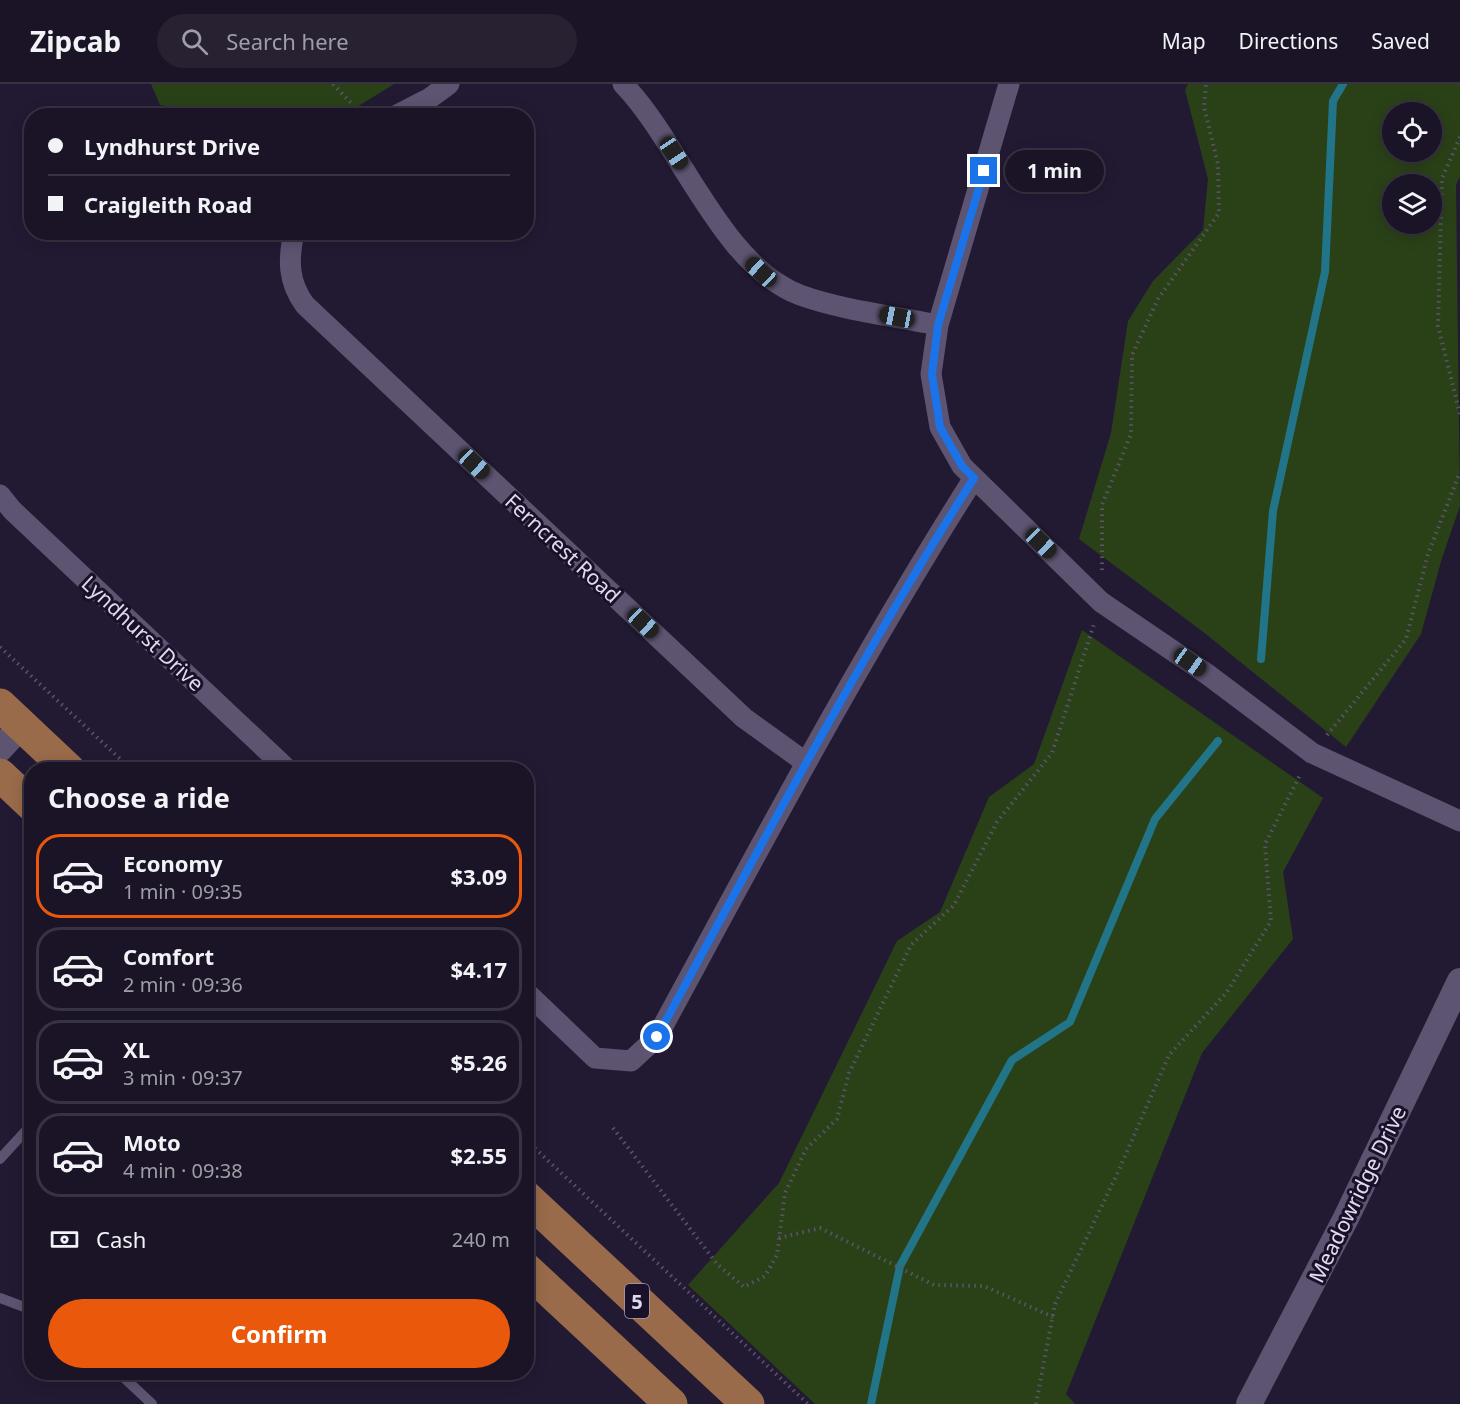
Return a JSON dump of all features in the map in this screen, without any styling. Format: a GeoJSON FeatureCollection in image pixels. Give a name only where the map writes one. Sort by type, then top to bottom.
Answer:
{"type":"FeatureCollection","features":[{"type":"Feature","properties":{"kind":"main road"},"geometry":{"type":"LineString","coordinates":[[11,715],[61,762]]}},
{"type":"Feature","properties":{"kind":"main road"},"geometry":{"type":"LineString","coordinates":[[0,775],[24,798]]}},
{"type":"Feature","properties":{"kind":"main road","name":"5"},"geometry":{"type":"LineString","coordinates":[[534,1204],[748,1404]]}},
{"type":"Feature","properties":{"kind":"main road","name":"5"},"geometry":{"type":"LineString","coordinates":[[534,1276],[671,1404]]}},
{"type":"Feature","properties":{"kind":"street"},"geometry":{"type":"LineString","coordinates":[[411,108],[430,98],[449,84]]}},
{"type":"Feature","properties":{"kind":"street"},"geometry":{"type":"LineString","coordinates":[[623,84],[651,118],[732,241],[761,272],[779,285],[810,298],[938,325]]}},
{"type":"Feature","properties":{"kind":"street"},"geometry":{"type":"LineString","coordinates":[[1009,84],[938,325],[932,374],[940,427],[962,466],[1101,602],[1207,674],[1312,753],[1460,821]]}},
{"type":"Feature","properties":{"kind":"street","name":"Ferncrest Road"},"geometry":{"type":"LineString","coordinates":[[293,240],[290,274],[293,286],[305,305],[744,718],[805,762]]}},
{"type":"Feature","properties":{"kind":"street"},"geometry":{"type":"LineString","coordinates":[[534,1000],[595,1058],[631,1061],[657,1037],[805,762],[912,575],[974,478]]}},
{"type":"Feature","properties":{"kind":"street","name":"Lyndhurst Drive"},"geometry":{"type":"LineString","coordinates":[[0,495],[29,526],[280,762]]}},
{"type":"Feature","properties":{"kind":"street"},"geometry":{"type":"LineString","coordinates":[[0,750],[11,715]]}},
{"type":"Feature","properties":{"kind":"street","name":"Meadowridge Drive"},"geometry":{"type":"LineString","coordinates":[[1249,1404],[1346,1218],[1460,981]]}},
{"type":"Feature","properties":{"kind":"lane"},"geometry":{"type":"LineString","coordinates":[[0,1159],[24,1133]]}},
{"type":"Feature","properties":{"kind":"lane"},"geometry":{"type":"LineString","coordinates":[[0,1298],[24,1307]]}},
{"type":"Feature","properties":{"kind":"lane"},"geometry":{"type":"LineString","coordinates":[[126,1380],[152,1404]]}},
{"type":"Feature","properties":{"kind":"path"},"geometry":{"type":"LineString","coordinates":[[333,84],[353,105]]}},
{"type":"Feature","properties":{"kind":"path"},"geometry":{"type":"LineString","coordinates":[[613,1128],[717,1264],[744,1287],[765,1276],[777,1255],[786,1192],[806,1149],[837,1119],[849,1072],[911,945],[954,905],[997,822],[1052,753],[1101,602],[1102,506],[1131,434],[1132,355],[1158,299],[1219,213],[1218,164],[1204,107],[1206,84]]}},
{"type":"Feature","properties":{"kind":"path"},"geometry":{"type":"LineString","coordinates":[[1460,137],[1442,178],[1438,326],[1460,414]]}},
{"type":"Feature","properties":{"kind":"path"},"geometry":{"type":"LineString","coordinates":[[1036,1404],[1055,1305],[1118,1172],[1169,1055],[1227,992],[1271,921],[1265,843],[1312,753],[1406,639],[1428,554],[1460,472]]}},
{"type":"Feature","properties":{"kind":"path"},"geometry":{"type":"LineString","coordinates":[[0,647],[123,762]]}},
{"type":"Feature","properties":{"kind":"path"},"geometry":{"type":"LineString","coordinates":[[534,1147],[808,1404]]}},
{"type":"Feature","properties":{"kind":"path"},"geometry":{"type":"LineString","coordinates":[[779,1238],[819,1228],[934,1285],[984,1286],[1053,1317]]}},
{"type":"Feature","properties":{"kind":"green space"},"geometry":{"type":"Polygon","coordinates":[[[151,84],[394,84],[355,108],[178,108],[160,105],[151,84]]]}},
{"type":"Feature","properties":{"kind":"green space"},"geometry":{"type":"Polygon","coordinates":[[[1188,84],[1460,84],[1460,176],[1456,185],[1460,506],[1442,558],[1421,634],[1346,747],[1202,631],[1079,539],[1111,433],[1128,321],[1153,281],[1203,230],[1208,179],[1185,90],[1188,84]]]}},
{"type":"Feature","properties":{"kind":"green space"},"geometry":{"type":"Polygon","coordinates":[[[1082,630],[1323,798],[1283,872],[1293,939],[1202,1053],[1066,1394],[1075,1404],[815,1404],[688,1285],[779,1183],[897,941],[940,912],[989,797],[1034,764],[1082,630]]]}},
{"type":"Feature","properties":{"kind":"waterway"},"geometry":{"type":"LineString","coordinates":[[1261,659],[1273,511],[1325,272],[1333,101],[1343,84]]}},
{"type":"Feature","properties":{"kind":"waterway"},"geometry":{"type":"LineString","coordinates":[[871,1404],[900,1266],[1012,1060],[1070,1022],[1155,819],[1218,741]]}},
{"type":"Feature","properties":{"kind":"route"},"geometry":{"type":"LineString","coordinates":[[657,1037],[805,762],[912,575],[974,478],[962,466],[940,427],[932,374],[938,325],[984,171]]}}]}
